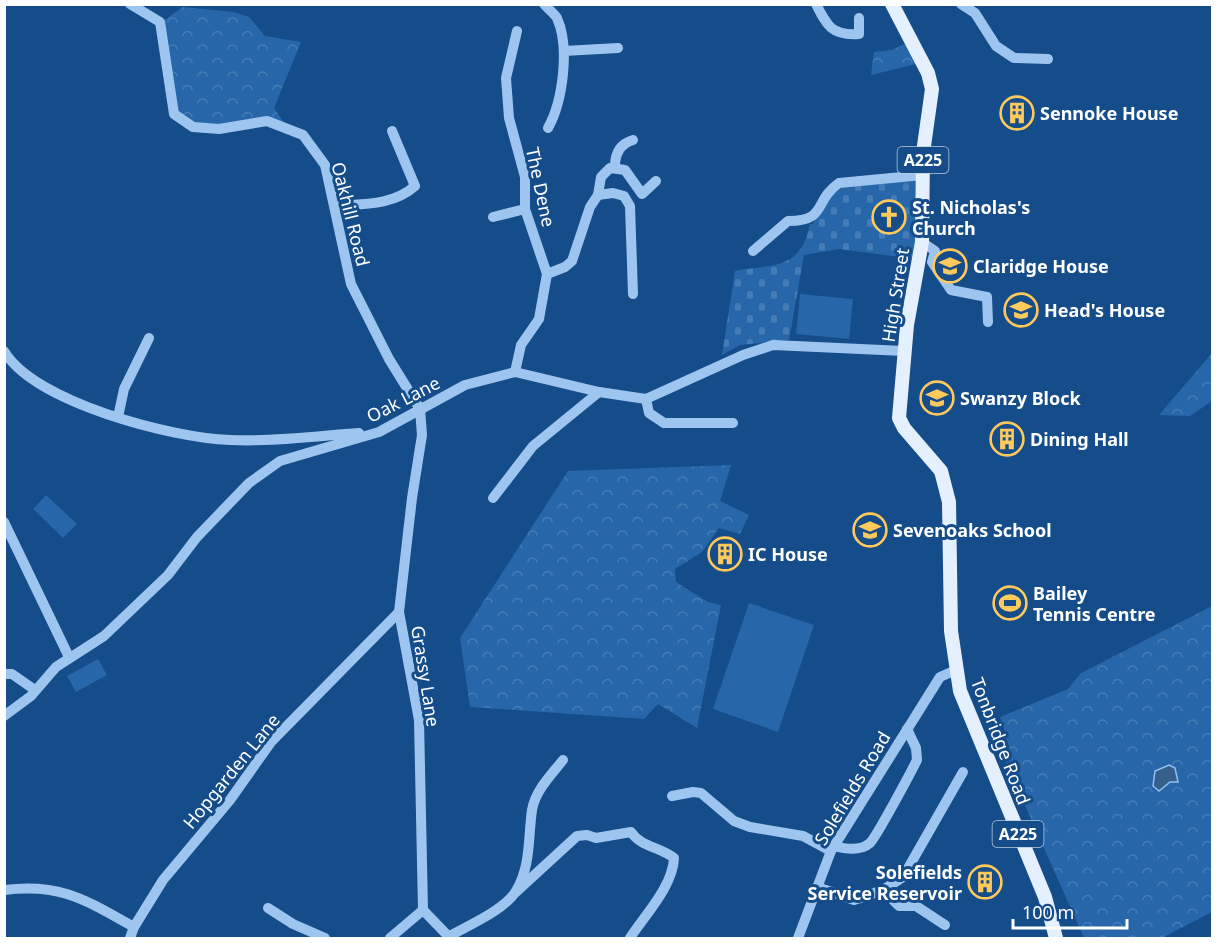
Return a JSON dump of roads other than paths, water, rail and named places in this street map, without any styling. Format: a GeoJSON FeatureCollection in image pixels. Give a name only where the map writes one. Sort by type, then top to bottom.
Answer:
{"type":"FeatureCollection","features":[{"type":"Feature","properties":{"kind":"main road","name":"High Street"},"geometry":{"type":"LineString","coordinates":[[892,4],[932,82],[932,100],[923,153],[922,242],[904,351],[899,418],[904,428],[923,448]]}},
{"type":"Feature","properties":{"kind":"main road","name":"Tonbridge Road"},"geometry":{"type":"LineString","coordinates":[[923,448],[941,471],[950,502],[949,583],[956,670],[975,731],[1045,897],[1056,939]]}},
{"type":"Feature","properties":{"kind":"street","name":"Oakhill Road"},"geometry":{"type":"LineString","coordinates":[[130,4],[160,22],[174,114],[193,128],[219,129],[267,121],[303,135],[326,165],[351,284],[388,359],[420,410]]}},
{"type":"Feature","properties":{"kind":"street"},"geometry":{"type":"LineString","coordinates":[[544,4],[557,18],[564,51],[562,87],[554,116],[548,128]]}},
{"type":"Feature","properties":{"kind":"street"},"geometry":{"type":"LineString","coordinates":[[816,4],[829,28],[843,34],[859,34],[859,18]]}},
{"type":"Feature","properties":{"kind":"street"},"geometry":{"type":"LineString","coordinates":[[961,4],[975,13],[996,46],[1014,58],[1048,59]]}},
{"type":"Feature","properties":{"kind":"street","name":"The Dene"},"geometry":{"type":"LineString","coordinates":[[514,372],[521,345],[539,320],[547,274],[525,209],[526,184],[509,118],[507,71],[517,31]]}},
{"type":"Feature","properties":{"kind":"street"},"geometry":{"type":"LineString","coordinates":[[564,51],[618,48]]}},
{"type":"Feature","properties":{"kind":"street"},"geometry":{"type":"LineString","coordinates":[[336,206],[369,204],[403,197],[415,186],[392,131]]}},
{"type":"Feature","properties":{"kind":"street"},"geometry":{"type":"LineString","coordinates":[[615,166],[622,146],[633,140]]}},
{"type":"Feature","properties":{"kind":"street"},"geometry":{"type":"LineString","coordinates":[[615,166],[628,173],[642,194],[657,182]]}},
{"type":"Feature","properties":{"kind":"street"},"geometry":{"type":"LineString","coordinates":[[547,274],[565,267],[572,261],[590,207],[598,195],[601,177],[605,171],[615,166]]}},
{"type":"Feature","properties":{"kind":"street"},"geometry":{"type":"LineString","coordinates":[[753,251],[788,221],[807,221],[816,214],[828,190],[839,183],[923,176]]}},
{"type":"Feature","properties":{"kind":"street"},"geometry":{"type":"LineString","coordinates":[[598,195],[613,193],[624,196],[630,206],[630,287]]}},
{"type":"Feature","properties":{"kind":"street"},"geometry":{"type":"LineString","coordinates":[[498,212],[525,209]]}},
{"type":"Feature","properties":{"kind":"street"},"geometry":{"type":"LineString","coordinates":[[922,242],[935,251],[932,262],[951,290],[987,297],[988,322]]}},
{"type":"Feature","properties":{"kind":"street"},"geometry":{"type":"LineString","coordinates":[[118,417],[124,389],[149,338]]}},
{"type":"Feature","properties":{"kind":"street"},"geometry":{"type":"LineString","coordinates":[[733,423],[664,423],[654,419],[649,413],[646,399],[743,355],[773,345],[904,351]]}},
{"type":"Feature","properties":{"kind":"street"},"geometry":{"type":"LineString","coordinates":[[4,351],[42,384],[86,407],[189,437],[232,440],[379,432]]}},
{"type":"Feature","properties":{"kind":"street","name":"Oak Lane"},"geometry":{"type":"LineString","coordinates":[[4,716],[35,690],[56,667],[104,636],[168,575],[197,537],[249,483],[280,461],[379,432],[465,385],[514,372],[599,392],[646,399]]}},
{"type":"Feature","properties":{"kind":"street"},"geometry":{"type":"LineString","coordinates":[[493,498],[533,446],[599,392]]}},
{"type":"Feature","properties":{"kind":"street","name":"Grassy Lane"},"geometry":{"type":"LineString","coordinates":[[420,410],[422,435],[399,612],[419,720],[423,910]]}},
{"type":"Feature","properties":{"kind":"street"},"geometry":{"type":"LineString","coordinates":[[4,522],[69,657]]}},
{"type":"Feature","properties":{"kind":"street","name":"Hopgarden Lane"},"geometry":{"type":"LineString","coordinates":[[130,939],[134,927],[163,880],[230,800],[271,742],[399,612]]}},
{"type":"Feature","properties":{"kind":"street","name":"Solefields Road"},"geometry":{"type":"LineString","coordinates":[[798,939],[832,849],[940,677],[956,670]]}},
{"type":"Feature","properties":{"kind":"street"},"geometry":{"type":"LineString","coordinates":[[4,674],[12,674],[35,690]]}},
{"type":"Feature","properties":{"kind":"street"},"geometry":{"type":"LineString","coordinates":[[672,796],[682,792],[701,793],[734,821],[750,827],[803,836],[832,849],[855,848],[870,843],[873,839],[917,760],[916,748],[907,729]]}},
{"type":"Feature","properties":{"kind":"street"},"geometry":{"type":"LineString","coordinates":[[516,892],[529,855],[532,810],[537,796],[563,760]]}},
{"type":"Feature","properties":{"kind":"street"},"geometry":{"type":"LineString","coordinates":[[817,887],[854,900],[883,890],[903,877],[963,772]]}},
{"type":"Feature","properties":{"kind":"street"},"geometry":{"type":"LineString","coordinates":[[390,939],[423,910],[449,938],[492,912],[577,836],[587,835],[596,838],[631,832],[637,841],[663,850],[674,858],[673,869],[666,884],[630,939]]}},
{"type":"Feature","properties":{"kind":"street"},"geometry":{"type":"LineString","coordinates":[[4,890],[34,886],[49,888],[80,897],[134,927]]}},
{"type":"Feature","properties":{"kind":"street"},"geometry":{"type":"LineString","coordinates":[[883,890],[899,906],[916,906],[945,925]]}},
{"type":"Feature","properties":{"kind":"street"},"geometry":{"type":"LineString","coordinates":[[268,908],[293,924],[325,939]]}},
{"type":"Feature","properties":{"kind":"place","name":"Sennoke House"},"geometry":{"type":"Point","coordinates":[1017,113]}},
{"type":"Feature","properties":{"kind":"place","name":"St. Nicholas's Church"},"geometry":{"type":"Point","coordinates":[889,217]}},
{"type":"Feature","properties":{"kind":"place","name":"Claridge House"},"geometry":{"type":"Point","coordinates":[950,266]}},
{"type":"Feature","properties":{"kind":"place","name":"Head's House"},"geometry":{"type":"Point","coordinates":[1021,310]}},
{"type":"Feature","properties":{"kind":"place","name":"Swanzy Block"},"geometry":{"type":"Point","coordinates":[937,398]}},
{"type":"Feature","properties":{"kind":"place","name":"Dining Hall"},"geometry":{"type":"Point","coordinates":[1007,439]}},
{"type":"Feature","properties":{"kind":"place","name":"Sevenoaks School"},"geometry":{"type":"Point","coordinates":[870,530]}},
{"type":"Feature","properties":{"kind":"place","name":"IC House"},"geometry":{"type":"Point","coordinates":[725,554]}},
{"type":"Feature","properties":{"kind":"place","name":"Bailey Tennis Centre"},"geometry":{"type":"Point","coordinates":[1010,603]}},
{"type":"Feature","properties":{"kind":"place","name":"Solefields Service Reservoir"},"geometry":{"type":"Point","coordinates":[985,882]}}]}
